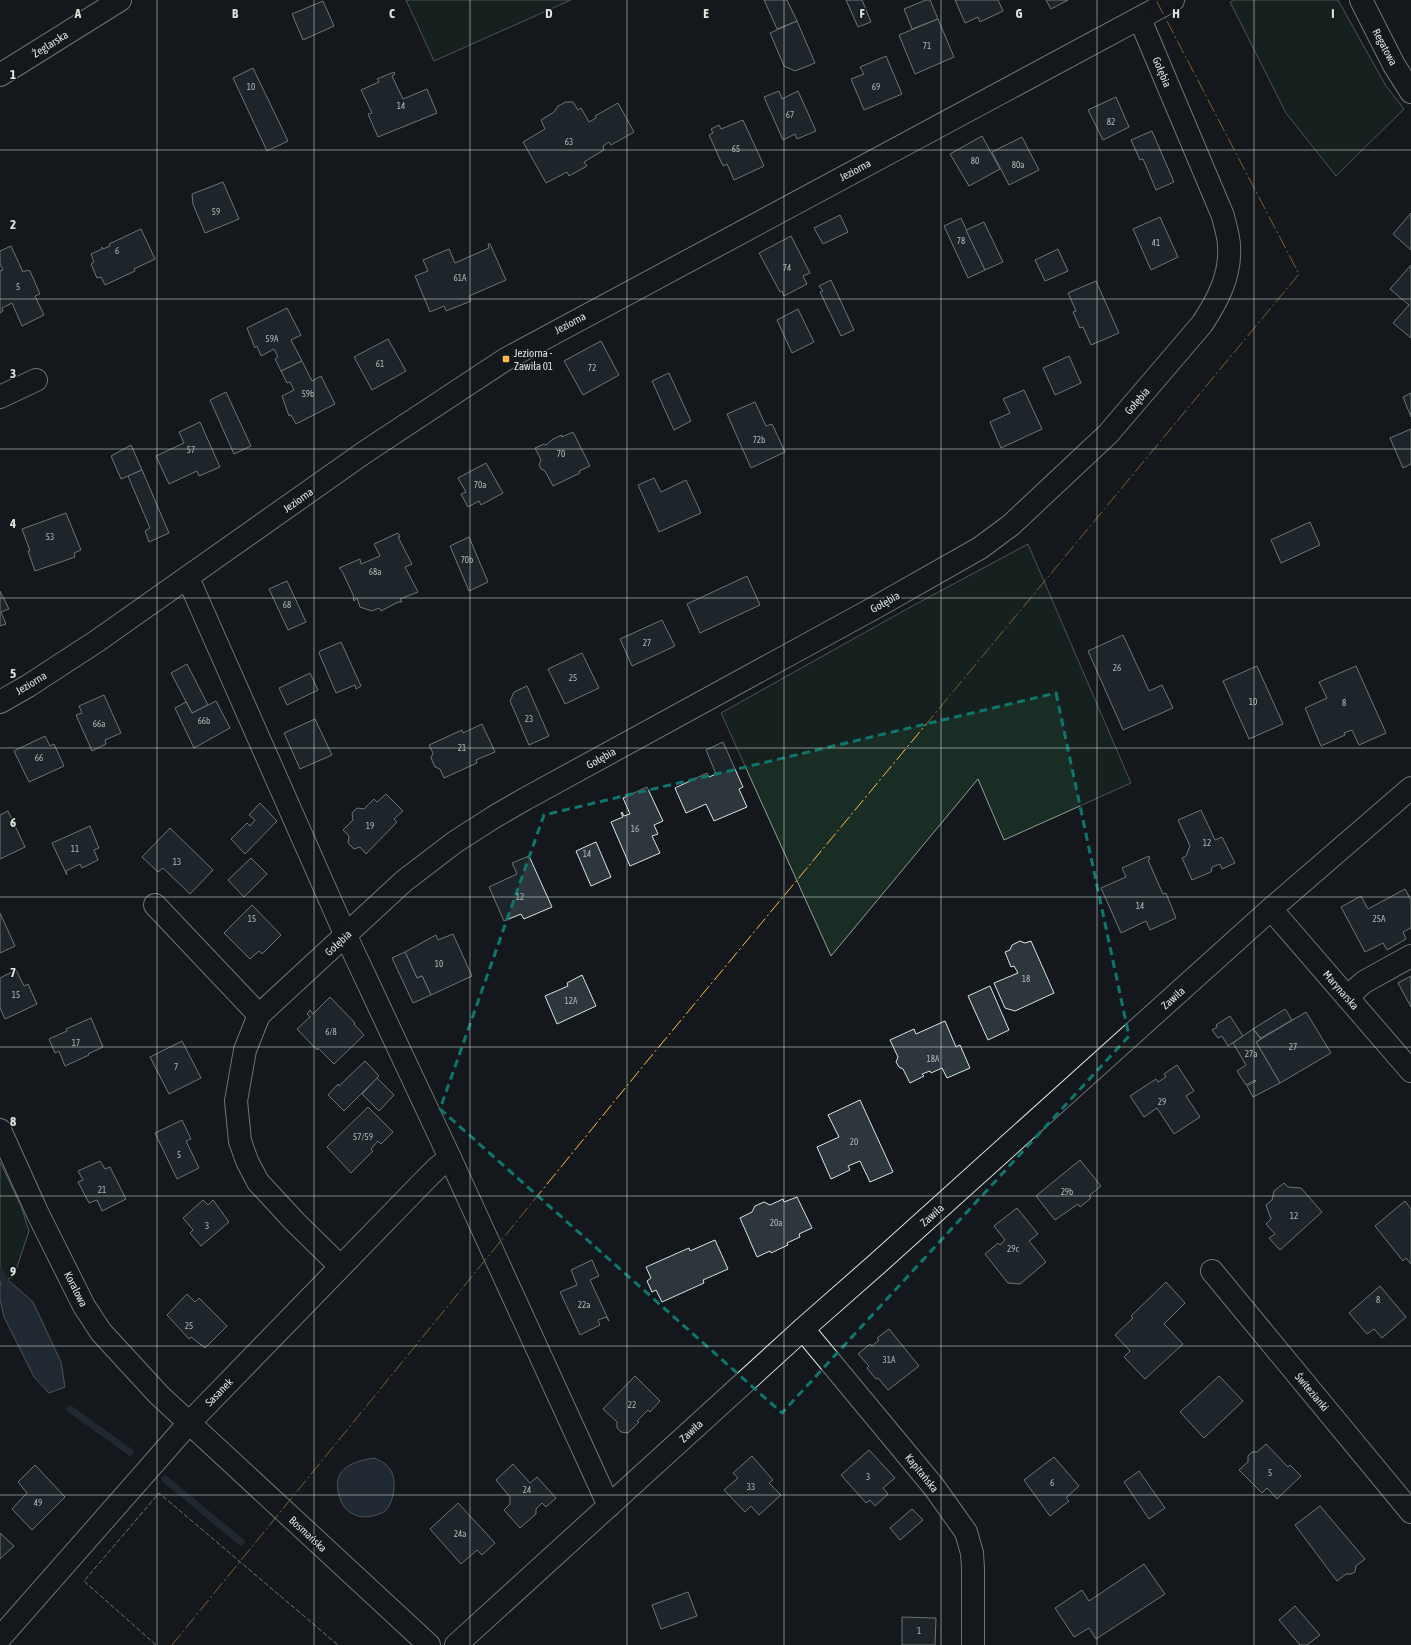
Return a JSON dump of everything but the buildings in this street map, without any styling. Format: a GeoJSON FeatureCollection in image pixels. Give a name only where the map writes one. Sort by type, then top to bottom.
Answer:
{"type":"FeatureCollection","features":[{"type":"Feature","properties":{"kind":"street","name":"Żeglarska"},"geometry":{"type":"LineString","coordinates":[[0,75],[120,0]]}},
{"type":"Feature","properties":{"kind":"street","name":"Jeziorna"},"geometry":{"type":"LineString","coordinates":[[0,702],[61,665],[188,578],[365,452],[449,395],[511,356],[1173,0]]}},
{"type":"Feature","properties":{"kind":"street","name":"Regatowa"},"geometry":{"type":"LineString","coordinates":[[1361,0],[1394,65],[1411,92]]}},
{"type":"Feature","properties":{"kind":"street","name":"Gołębia"},"geometry":{"type":"LineString","coordinates":[[340,1266],[295,1222],[258,1182],[247,1162],[240,1141],[236,1101],[245,1050],[259,1015],[404,881],[454,842],[494,817],[876,607],[980,548],[1011,525],[1108,434],[1202,324],[1216,304],[1228,269],[1229,246],[1223,216],[1140,19]]}},
{"type":"Feature","properties":{"kind":"street"},"geometry":{"type":"LineString","coordinates":[[0,397],[36,380]]}},
{"type":"Feature","properties":{"kind":"street"},"geometry":{"type":"LineString","coordinates":[[188,578],[346,936],[450,1158],[609,1506]]}},
{"type":"Feature","properties":{"kind":"street","name":"Zawiła"},"geometry":{"type":"LineString","coordinates":[[456,1645],[803,1329],[1271,909],[1411,788]]}},
{"type":"Feature","properties":{"kind":"street"},"geometry":{"type":"LineString","coordinates":[[155,905],[259,1015]]}},
{"type":"Feature","properties":{"kind":"street","name":"Marynarska"},"geometry":{"type":"LineString","coordinates":[[1271,909],[1411,1071]]}},
{"type":"Feature","properties":{"kind":"street"},"geometry":{"type":"LineString","coordinates":[[1347,997],[1364,982],[1411,956]]}},
{"type":"Feature","properties":{"kind":"street","name":"Koralowa"},"geometry":{"type":"LineString","coordinates":[[0,1130],[37,1212],[91,1317],[101,1332],[115,1348],[159,1395],[189,1423]]}},
{"type":"Feature","properties":{"kind":"street","name":"Sasanek"},"geometry":{"type":"LineString","coordinates":[[0,1638],[189,1423],[340,1266],[437,1168],[450,1158]]}},
{"type":"Feature","properties":{"kind":"street","name":"Świtezianki"},"geometry":{"type":"LineString","coordinates":[[1212,1271],[1411,1512]]}},
{"type":"Feature","properties":{"kind":"street","name":"Kapitańska"},"geometry":{"type":"LineString","coordinates":[[803,1329],[934,1487],[966,1532],[972,1553],[973,1568],[973,1645]]}},
{"type":"Feature","properties":{"kind":"street","name":"Bosmańska"},"geometry":{"type":"LineString","coordinates":[[189,1423],[429,1645]]}},
{"type":"Feature","properties":{"kind":"highlighted area"},"geometry":{"type":"Polygon","coordinates":[[[1056,693],[1129,1036],[782,1413],[440,1109],[544,815],[1056,693]]]}},
{"type":"Feature","properties":{"kind":"green space"},"geometry":{"type":"Polygon","coordinates":[[[406,0],[571,0],[434,61],[406,0]]]}},
{"type":"Feature","properties":{"kind":"green space"},"geometry":{"type":"Polygon","coordinates":[[[1234,0],[1338,0],[1386,86],[1404,109],[1336,176],[1286,113],[1230,2],[1234,0]]]}},
{"type":"Feature","properties":{"kind":"green space"},"geometry":{"type":"Polygon","coordinates":[[[1028,544],[1131,783],[1004,840],[978,779],[831,956],[721,713],[905,610],[1028,544]]]}},
{"type":"Feature","properties":{"kind":"green space"},"geometry":{"type":"Polygon","coordinates":[[[0,1162],[21,1206],[29,1231],[14,1276],[0,1284],[0,1162]]]}},
{"type":"Feature","properties":{"kind":"water"},"geometry":{"type":"Polygon","coordinates":[[[8,1280],[33,1302],[61,1362],[65,1387],[49,1393],[34,1377],[4,1317],[0,1299],[0,1284],[8,1280]]]}},
{"type":"Feature","properties":{"kind":"water"},"geometry":{"type":"Polygon","coordinates":[[[374,1458],[388,1466],[393,1475],[394,1492],[391,1503],[382,1513],[365,1517],[356,1515],[347,1510],[341,1501],[338,1491],[340,1475],[349,1465],[374,1458]]]}},
{"type":"Feature","properties":{"kind":"waterway"},"geometry":{"type":"LineString","coordinates":[[0,1271],[9,1289]]}},
{"type":"Feature","properties":{"kind":"waterway"},"geometry":{"type":"LineString","coordinates":[[70,1409],[130,1452]]}},
{"type":"Feature","properties":{"kind":"waterway"},"geometry":{"type":"LineString","coordinates":[[165,1479],[241,1542]]}},
{"type":"Feature","properties":{"kind":"fence"},"geometry":{"type":"LineString","coordinates":[[156,1645],[84,1581],[159,1493],[338,1645]]}},
{"type":"Feature","properties":{"kind":"power"},"geometry":{"type":"LineString","coordinates":[[172,1645],[648,1060],[1299,274],[1156,0]]}},
{"type":"Feature","properties":{"kind":"place","name":"Jeziorna - Zawiła 01"},"geometry":{"type":"Point","coordinates":[506,359]}}]}
